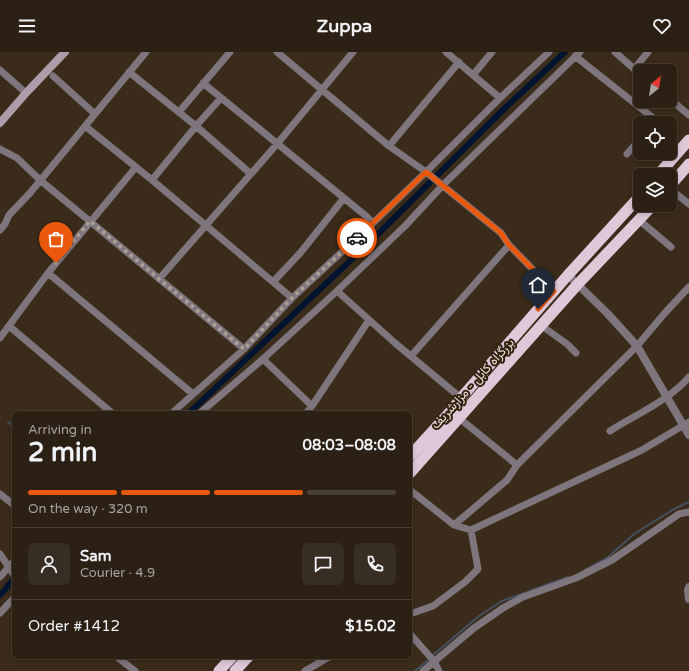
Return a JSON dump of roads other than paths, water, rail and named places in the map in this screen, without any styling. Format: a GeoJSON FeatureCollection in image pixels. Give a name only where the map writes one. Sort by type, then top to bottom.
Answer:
{"type":"FeatureCollection","features":[{"type":"Feature","properties":{"kind":"highway"},"geometry":{"type":"LineString","coordinates":[[677,147],[689,140]]}},
{"type":"Feature","properties":{"kind":"highway"},"geometry":{"type":"LineString","coordinates":[[677,178],[689,164]]}},
{"type":"Feature","properties":{"kind":"highway","name":"بزرگراه کابل - مزارشریف"},"geometry":{"type":"LineString","coordinates":[[412,454],[451,411],[568,275],[633,204]]}},
{"type":"Feature","properties":{"kind":"highway","name":"بزرگراه کابل - مزارشریف"},"geometry":{"type":"LineString","coordinates":[[412,471],[577,285],[646,212]]}},
{"type":"Feature","properties":{"kind":"highway"},"geometry":{"type":"LineString","coordinates":[[219,671],[230,659]]}},
{"type":"Feature","properties":{"kind":"highway"},"geometry":{"type":"LineString","coordinates":[[235,671],[246,659]]}},
{"type":"Feature","properties":{"kind":"main road"},"geometry":{"type":"LineString","coordinates":[[0,122],[65,52]]}},
{"type":"Feature","properties":{"kind":"street"},"geometry":{"type":"LineString","coordinates":[[0,230],[9,216],[146,52]]}},
{"type":"Feature","properties":{"kind":"street"},"geometry":{"type":"LineString","coordinates":[[179,112],[230,52]]}},
{"type":"Feature","properties":{"kind":"street"},"geometry":{"type":"LineString","coordinates":[[277,52],[389,146],[429,174],[501,233],[509,245],[554,291]]}},
{"type":"Feature","properties":{"kind":"street"},"geometry":{"type":"LineString","coordinates":[[159,279],[251,174],[353,52]]}},
{"type":"Feature","properties":{"kind":"street"},"geometry":{"type":"LineString","coordinates":[[446,52],[500,98]]}},
{"type":"Feature","properties":{"kind":"street"},"geometry":{"type":"LineString","coordinates":[[473,75],[492,52]]}},
{"type":"Feature","properties":{"kind":"street"},"geometry":{"type":"LineString","coordinates":[[174,411],[244,349],[292,298],[373,223],[429,174],[500,98],[549,52]]}},
{"type":"Feature","properties":{"kind":"street"},"geometry":{"type":"LineString","coordinates":[[615,52],[633,68]]}},
{"type":"Feature","properties":{"kind":"street"},"geometry":{"type":"LineString","coordinates":[[638,64],[648,52]]}},
{"type":"Feature","properties":{"kind":"street"},"geometry":{"type":"LineString","coordinates":[[202,411],[263,359],[337,291],[406,225],[440,183],[578,54],[651,116]]}},
{"type":"Feature","properties":{"kind":"street"},"geometry":{"type":"LineString","coordinates":[[389,146],[459,62]]}},
{"type":"Feature","properties":{"kind":"street"},"geometry":{"type":"LineString","coordinates":[[0,70],[26,93]]}},
{"type":"Feature","properties":{"kind":"street"},"geometry":{"type":"LineString","coordinates":[[129,72],[196,126],[251,174]]}},
{"type":"Feature","properties":{"kind":"street"},"geometry":{"type":"LineString","coordinates":[[53,76],[95,114]]}},
{"type":"Feature","properties":{"kind":"street"},"geometry":{"type":"LineString","coordinates":[[203,83],[373,223]]}},
{"type":"Feature","properties":{"kind":"street"},"geometry":{"type":"LineString","coordinates":[[152,180],[221,98]]}},
{"type":"Feature","properties":{"kind":"street"},"geometry":{"type":"LineString","coordinates":[[677,106],[689,115]]}},
{"type":"Feature","properties":{"kind":"street"},"geometry":{"type":"LineString","coordinates":[[85,126],[152,180],[292,298]]}},
{"type":"Feature","properties":{"kind":"street"},"geometry":{"type":"LineString","coordinates":[[627,154],[633,147]]}},
{"type":"Feature","properties":{"kind":"street"},"geometry":{"type":"LineString","coordinates":[[0,150],[17,158],[40,180],[244,349]]}},
{"type":"Feature","properties":{"kind":"street"},"geometry":{"type":"LineString","coordinates":[[0,338],[48,273],[136,167]]}},
{"type":"Feature","properties":{"kind":"street"},"geometry":{"type":"LineString","coordinates":[[677,195],[689,204]]}},
{"type":"Feature","properties":{"kind":"street"},"geometry":{"type":"LineString","coordinates":[[273,282],[301,252],[344,198]]}},
{"type":"Feature","properties":{"kind":"street"},"geometry":{"type":"LineString","coordinates":[[639,220],[671,247]]}},
{"type":"Feature","properties":{"kind":"street"},"geometry":{"type":"LineString","coordinates":[[411,356],[509,245]]}},
{"type":"Feature","properties":{"kind":"street"},"geometry":{"type":"LineString","coordinates":[[48,273],[193,394]]}},
{"type":"Feature","properties":{"kind":"street"},"geometry":{"type":"LineString","coordinates":[[568,275],[607,313],[637,346],[666,397],[686,424],[689,435]]}},
{"type":"Feature","properties":{"kind":"street"},"geometry":{"type":"LineString","coordinates":[[454,525],[507,480],[518,465],[637,346],[689,287]]}},
{"type":"Feature","properties":{"kind":"street"},"geometry":{"type":"LineString","coordinates":[[337,291],[461,398]]}},
{"type":"Feature","properties":{"kind":"street"},"geometry":{"type":"LineString","coordinates":[[308,411],[369,320]]}},
{"type":"Feature","properties":{"kind":"street"},"geometry":{"type":"LineString","coordinates":[[9,326],[110,411]]}},
{"type":"Feature","properties":{"kind":"street"},"geometry":{"type":"LineString","coordinates":[[542,326],[567,344],[576,353]]}},
{"type":"Feature","properties":{"kind":"street"},"geometry":{"type":"LineString","coordinates":[[263,359],[312,406]]}},
{"type":"Feature","properties":{"kind":"street"},"geometry":{"type":"LineString","coordinates":[[610,431],[666,397],[683,384],[689,377]]}},
{"type":"Feature","properties":{"kind":"street"},"geometry":{"type":"LineString","coordinates":[[459,418],[518,465]]}},
{"type":"Feature","properties":{"kind":"street"},"geometry":{"type":"LineString","coordinates":[[412,492],[454,525],[470,530],[642,450],[686,424]]}},
{"type":"Feature","properties":{"kind":"street"},"geometry":{"type":"LineString","coordinates":[[0,494],[12,503]]}},
{"type":"Feature","properties":{"kind":"street"},"geometry":{"type":"LineString","coordinates":[[423,671],[432,658],[503,608],[523,597],[576,578],[612,560],[679,514],[689,512]]}},
{"type":"Feature","properties":{"kind":"street"},"geometry":{"type":"LineString","coordinates":[[412,613],[433,606],[465,582],[478,569],[470,530]]}},
{"type":"Feature","properties":{"kind":"street"},"geometry":{"type":"LineString","coordinates":[[0,554],[12,569],[0,577]]}},
{"type":"Feature","properties":{"kind":"street"},"geometry":{"type":"LineString","coordinates":[[689,587],[689,599]]}},
{"type":"Feature","properties":{"kind":"street"},"geometry":{"type":"LineString","coordinates":[[0,613],[12,600]]}},
{"type":"Feature","properties":{"kind":"street"},"geometry":{"type":"LineString","coordinates":[[412,636],[432,658],[439,671]]}},
{"type":"Feature","properties":{"kind":"street"},"geometry":{"type":"LineString","coordinates":[[120,659],[135,671]]}},
{"type":"Feature","properties":{"kind":"street"},"geometry":{"type":"LineString","coordinates":[[305,671],[326,659]]}},
{"type":"Feature","properties":{"kind":"waterway"},"geometry":{"type":"LineString","coordinates":[[191,411],[371,241],[504,109],[565,52]]}},
{"type":"Feature","properties":{"kind":"waterway"},"geometry":{"type":"LineString","coordinates":[[8,422],[12,425]]}},
{"type":"Feature","properties":{"kind":"waterway"},"geometry":{"type":"LineString","coordinates":[[585,570],[607,558],[634,534],[674,509],[689,502]]}},
{"type":"Feature","properties":{"kind":"waterway"},"geometry":{"type":"LineString","coordinates":[[432,656],[479,616],[502,601],[568,577]]}},
{"type":"Feature","properties":{"kind":"waterway"},"geometry":{"type":"LineString","coordinates":[[0,595],[12,581]]}},
{"type":"Feature","properties":{"kind":"waterway"},"geometry":{"type":"LineString","coordinates":[[415,671],[429,659]]}}]}
